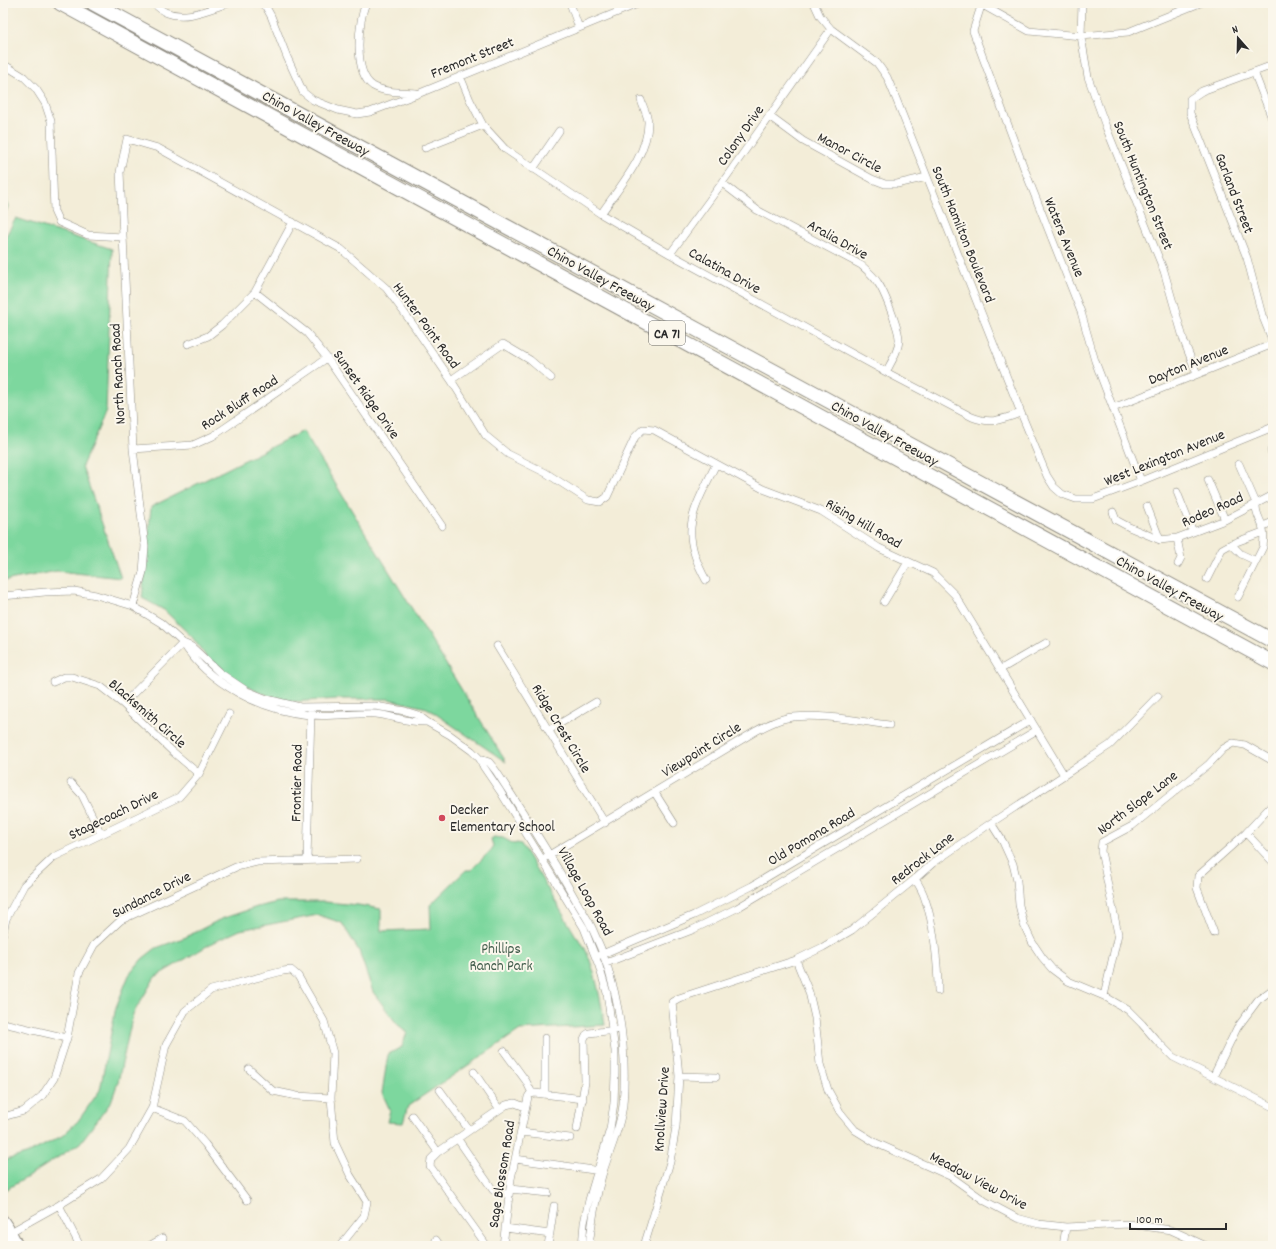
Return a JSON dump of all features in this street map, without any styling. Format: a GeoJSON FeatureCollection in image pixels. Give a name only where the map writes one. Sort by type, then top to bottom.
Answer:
{"type":"FeatureCollection","features":[{"type":"Feature","properties":{"kind":"highway","name":"Chino Valley Freeway"},"geometry":{"type":"LineString","coordinates":[[60,3],[1273,663]]}},
{"type":"Feature","properties":{"kind":"highway","name":"Chino Valley Freeway"},"geometry":{"type":"LineString","coordinates":[[93,3],[1273,640]]}},
{"type":"Feature","properties":{"kind":"main road"},"geometry":{"type":"LineString","coordinates":[[3,1220],[7,1246]]}},
{"type":"Feature","properties":{"kind":"main road"},"geometry":{"type":"LineString","coordinates":[[6,1235],[18,1246]]}},
{"type":"Feature","properties":{"kind":"street"},"geometry":{"type":"LineString","coordinates":[[153,3],[164,12],[176,16],[186,16],[229,3]]}},
{"type":"Feature","properties":{"kind":"street","name":"Fremont Street"},"geometry":{"type":"LineString","coordinates":[[260,3],[266,7],[271,16],[303,92],[312,100],[338,110],[357,114],[370,112],[420,93],[640,3]]}},
{"type":"Feature","properties":{"kind":"street"},"geometry":{"type":"LineString","coordinates":[[366,3],[363,10],[360,27],[359,53],[361,68],[365,77],[373,86],[394,92],[420,93]]}},
{"type":"Feature","properties":{"kind":"street"},"geometry":{"type":"LineString","coordinates":[[570,3],[579,28]]}},
{"type":"Feature","properties":{"kind":"street","name":"South Hamilton Boulevard"},"geometry":{"type":"LineString","coordinates":[[814,3],[820,16],[831,29],[877,63],[887,78],[896,96],[1047,476],[1054,488],[1062,494]]}},
{"type":"Feature","properties":{"kind":"street","name":"South Huntington Street"},"geometry":{"type":"LineString","coordinates":[[1082,3],[1081,36],[1088,77],[1164,271],[1184,341],[1197,374]]}},
{"type":"Feature","properties":{"kind":"street"},"geometry":{"type":"LineString","coordinates":[[981,4],[1029,31],[1081,36],[1128,32],[1200,3]]}},
{"type":"Feature","properties":{"kind":"street","name":"Waters Avenue"},"geometry":{"type":"LineString","coordinates":[[981,4],[973,31],[1024,168],[1081,312],[1095,361],[1141,481]]}},
{"type":"Feature","properties":{"kind":"street","name":"Colony Drive"},"geometry":{"type":"LineString","coordinates":[[670,254],[831,29]]}},
{"type":"Feature","properties":{"kind":"street"},"geometry":{"type":"LineString","coordinates":[[3,64],[24,77],[36,89],[45,103],[51,122],[54,211],[59,222],[88,235],[123,237]]}},
{"type":"Feature","properties":{"kind":"street"},"geometry":{"type":"LineString","coordinates":[[1273,65],[1254,72],[1273,120]]}},
{"type":"Feature","properties":{"kind":"street","name":"Garland Street"},"geometry":{"type":"LineString","coordinates":[[1254,72],[1202,91],[1190,99],[1190,113],[1247,258],[1262,315],[1273,343]]}},
{"type":"Feature","properties":{"kind":"street","name":"Calatina Drive"},"geometry":{"type":"LineString","coordinates":[[460,76],[483,125],[505,149],[601,214],[670,254],[886,372],[972,417],[983,421],[995,421],[1021,413]]}},
{"type":"Feature","properties":{"kind":"street"},"geometry":{"type":"LineString","coordinates":[[601,214],[644,147],[648,119],[641,100]]}},
{"type":"Feature","properties":{"kind":"street","name":"Manor Circle"},"geometry":{"type":"LineString","coordinates":[[769,116],[802,141],[884,184],[898,184],[927,177]]}},
{"type":"Feature","properties":{"kind":"street"},"geometry":{"type":"LineString","coordinates":[[425,148],[483,125]]}},
{"type":"Feature","properties":{"kind":"street"},"geometry":{"type":"LineString","coordinates":[[533,169],[559,131]]}},
{"type":"Feature","properties":{"kind":"street","name":"North Ranch Road"},"geometry":{"type":"LineString","coordinates":[[127,139],[120,172],[133,448],[145,546],[143,572],[133,606]]}},
{"type":"Feature","properties":{"kind":"street","name":"Hunter Point Road"},"geometry":{"type":"LineString","coordinates":[[127,139],[158,148],[341,248],[386,288],[451,380],[486,436],[508,454],[546,473],[588,500],[600,502]]}},
{"type":"Feature","properties":{"kind":"street","name":"Aralia Drive"},"geometry":{"type":"LineString","coordinates":[[722,183],[757,210],[861,265],[872,274],[880,284],[898,331],[899,341],[896,352],[886,372]]}},
{"type":"Feature","properties":{"kind":"street"},"geometry":{"type":"LineString","coordinates":[[188,344],[208,336],[222,325],[254,292],[293,222]]}},
{"type":"Feature","properties":{"kind":"street","name":"Sunset Ridge Drive"},"geometry":{"type":"LineString","coordinates":[[254,292],[307,333],[327,358],[442,526]]}},
{"type":"Feature","properties":{"kind":"street","name":"Dayton Avenue"},"geometry":{"type":"LineString","coordinates":[[1113,408],[1273,343]]}},
{"type":"Feature","properties":{"kind":"street"},"geometry":{"type":"LineString","coordinates":[[451,380],[503,344],[530,360],[551,378]]}},
{"type":"Feature","properties":{"kind":"street","name":"Rock Bluff Road"},"geometry":{"type":"LineString","coordinates":[[133,448],[193,445],[213,436],[327,358]]}},
{"type":"Feature","properties":{"kind":"street","name":"West Lexington Avenue"},"geometry":{"type":"LineString","coordinates":[[1062,494],[1076,499],[1093,499],[1273,427]]}},
{"type":"Feature","properties":{"kind":"street","name":"Rising Hill Road"},"geometry":{"type":"LineString","coordinates":[[600,502],[607,497],[614,485],[635,436],[643,429],[654,430],[763,489],[821,511],[879,548],[933,573],[955,595],[1064,775]]}},
{"type":"Feature","properties":{"kind":"street"},"geometry":{"type":"LineString","coordinates":[[706,580],[695,557],[691,543],[690,529],[692,516],[716,464]]}},
{"type":"Feature","properties":{"kind":"street"},"geometry":{"type":"LineString","coordinates":[[1238,597],[1263,547],[1263,529],[1256,510],[1256,503],[1239,464]]}},
{"type":"Feature","properties":{"kind":"street"},"geometry":{"type":"LineString","coordinates":[[1208,480],[1225,520]]}},
{"type":"Feature","properties":{"kind":"street"},"geometry":{"type":"LineString","coordinates":[[1177,492],[1193,532]]}},
{"type":"Feature","properties":{"kind":"street","name":"Rodeo Road"},"geometry":{"type":"LineString","coordinates":[[1112,512],[1116,520],[1160,540],[1177,538],[1225,520],[1273,495]]}},
{"type":"Feature","properties":{"kind":"street"},"geometry":{"type":"LineString","coordinates":[[1147,506],[1160,540]]}},
{"type":"Feature","properties":{"kind":"street"},"geometry":{"type":"LineString","coordinates":[[1207,579],[1222,550],[1231,544],[1263,529],[1273,522]]}},
{"type":"Feature","properties":{"kind":"street"},"geometry":{"type":"LineString","coordinates":[[1177,538],[1181,558],[1178,564]]}},
{"type":"Feature","properties":{"kind":"street"},"geometry":{"type":"LineString","coordinates":[[1231,544],[1241,554],[1256,561]]}},
{"type":"Feature","properties":{"kind":"street"},"geometry":{"type":"LineString","coordinates":[[884,602],[908,562]]}},
{"type":"Feature","properties":{"kind":"street","name":"Village Loop Road"},"geometry":{"type":"LineString","coordinates":[[3,596],[74,591],[96,594],[133,606],[161,623],[230,681],[247,691],[287,705],[311,707],[375,706],[405,711],[418,715],[450,735],[480,759],[489,762],[550,855],[590,923],[599,956],[612,1030],[615,1074],[614,1103],[600,1171],[590,1246]]}},
{"type":"Feature","properties":{"kind":"street"},"geometry":{"type":"LineString","coordinates":[[123,704],[183,643]]}},
{"type":"Feature","properties":{"kind":"street","name":"Village Loop Road"},"geometry":{"type":"LineString","coordinates":[[183,643],[188,651],[206,669],[228,687],[267,706],[284,711],[310,715],[378,715],[394,716],[416,722],[427,722]]}},
{"type":"Feature","properties":{"kind":"street"},"geometry":{"type":"LineString","coordinates":[[1001,669],[1046,643]]}},
{"type":"Feature","properties":{"kind":"street","name":"Ridge Crest Circle"},"geometry":{"type":"LineString","coordinates":[[497,646],[605,823]]}},
{"type":"Feature","properties":{"kind":"street","name":"Blacksmith Circle"},"geometry":{"type":"LineString","coordinates":[[53,682],[64,677],[72,677],[100,686],[123,704],[172,752],[199,774]]}},
{"type":"Feature","properties":{"kind":"street","name":"Redrock Lane"},"geometry":{"type":"LineString","coordinates":[[679,998],[796,960],[823,947],[852,930],[933,863],[1110,745],[1158,696]]}},
{"type":"Feature","properties":{"kind":"street"},"geometry":{"type":"LineString","coordinates":[[549,730],[596,702]]}},
{"type":"Feature","properties":{"kind":"street","name":"Frontier Road"},"geometry":{"type":"LineString","coordinates":[[307,860],[311,707]]}},
{"type":"Feature","properties":{"kind":"street","name":"Stagecoach Drive"},"geometry":{"type":"LineString","coordinates":[[3,933],[6,919],[24,885],[54,857],[179,797],[199,774],[229,714]]}},
{"type":"Feature","properties":{"kind":"street","name":"Viewpoint Circle"},"geometry":{"type":"LineString","coordinates":[[542,860],[773,722],[793,717],[821,717],[889,725]]}},
{"type":"Feature","properties":{"kind":"street","name":"Old Pomona Road"},"geometry":{"type":"LineString","coordinates":[[599,956],[687,918],[752,886],[1031,720]]}},
{"type":"Feature","properties":{"kind":"street","name":"Old Pomona Road"},"geometry":{"type":"LineString","coordinates":[[606,963],[692,930],[737,908],[1037,730]]}},
{"type":"Feature","properties":{"kind":"street","name":"North Slope Lane"},"geometry":{"type":"LineString","coordinates":[[1104,996],[1118,934],[1101,851],[1102,842],[1132,826],[1209,764],[1223,749],[1233,743],[1245,745],[1273,761]]}},
{"type":"Feature","properties":{"kind":"street","name":"Village Loop Road"},"geometry":{"type":"LineString","coordinates":[[480,759],[584,928],[599,956],[606,963],[615,992],[621,1029],[624,1081],[622,1106],[618,1129],[589,1200],[584,1223],[582,1246]]}},
{"type":"Feature","properties":{"kind":"street"},"geometry":{"type":"LineString","coordinates":[[71,783],[82,795],[101,834]]}},
{"type":"Feature","properties":{"kind":"street"},"geometry":{"type":"LineString","coordinates":[[655,793],[674,823]]}},
{"type":"Feature","properties":{"kind":"street"},"geometry":{"type":"LineString","coordinates":[[1214,933],[1197,888],[1198,876],[1246,833],[1273,804]]}},
{"type":"Feature","properties":{"kind":"street"},"geometry":{"type":"LineString","coordinates":[[991,823],[1003,842],[1013,864],[1017,881],[1019,906],[1024,925],[1035,947],[1052,969],[1068,981],[1104,996],[1128,1010],[1174,1057],[1273,1107]]}},
{"type":"Feature","properties":{"kind":"street"},"geometry":{"type":"LineString","coordinates":[[1246,833],[1273,862]]}},
{"type":"Feature","properties":{"kind":"street","name":"Sundance Drive"},"geometry":{"type":"LineString","coordinates":[[3,1117],[24,1112],[42,1096],[54,1078],[67,1038],[79,973],[94,945],[121,920],[236,868],[257,862],[357,859]]}},
{"type":"Feature","properties":{"kind":"street"},"geometry":{"type":"LineString","coordinates":[[915,879],[925,898],[931,920],[938,974],[938,991]]}},
{"type":"Feature","properties":{"kind":"street","name":"Meadow View Drive"},"geometry":{"type":"LineString","coordinates":[[796,960],[809,992],[816,1018],[820,1064],[828,1090],[840,1112],[855,1130],[876,1143],[950,1176],[985,1201],[1017,1218],[1039,1224],[1066,1227],[1129,1224],[1171,1230],[1206,1246]]}},
{"type":"Feature","properties":{"kind":"street"},"geometry":{"type":"LineString","coordinates":[[6,1235],[59,1205],[100,1179],[129,1149],[152,1108],[166,1045],[185,1011],[211,990],[291,970],[298,976],[324,1021],[332,1053],[331,1098],[335,1143],[350,1175],[368,1202],[364,1216],[340,1246]]}},
{"type":"Feature","properties":{"kind":"street"},"geometry":{"type":"LineString","coordinates":[[1213,1076],[1237,1028],[1258,1000],[1273,989]]}},
{"type":"Feature","properties":{"kind":"street","name":"Knollview Drive"},"geometry":{"type":"LineString","coordinates":[[644,1246],[670,1162],[676,1127],[679,1076],[672,1002],[679,998]]}},
{"type":"Feature","properties":{"kind":"street"},"geometry":{"type":"LineString","coordinates":[[3,1023],[67,1038]]}},
{"type":"Feature","properties":{"kind":"street"},"geometry":{"type":"LineString","coordinates":[[577,1129],[585,1082],[584,1039],[586,1035],[590,1033],[621,1029]]}},
{"type":"Feature","properties":{"kind":"street"},"geometry":{"type":"LineString","coordinates":[[545,1038],[545,1094]]}},
{"type":"Feature","properties":{"kind":"street"},"geometry":{"type":"LineString","coordinates":[[504,1051],[526,1081],[532,1094],[545,1094],[583,1100]]}},
{"type":"Feature","properties":{"kind":"street"},"geometry":{"type":"LineString","coordinates":[[250,1069],[273,1091],[298,1096],[331,1098]]}},
{"type":"Feature","properties":{"kind":"street"},"geometry":{"type":"LineString","coordinates":[[474,1072],[499,1109]]}},
{"type":"Feature","properties":{"kind":"street"},"geometry":{"type":"LineString","coordinates":[[679,1076],[716,1077]]}},
{"type":"Feature","properties":{"kind":"street"},"geometry":{"type":"LineString","coordinates":[[440,1090],[469,1130]]}},
{"type":"Feature","properties":{"kind":"street","name":"Sage Blossom Road"},"geometry":{"type":"LineString","coordinates":[[503,1246],[515,1159],[525,1107],[528,1097],[532,1094]]}},
{"type":"Feature","properties":{"kind":"street"},"geometry":{"type":"LineString","coordinates":[[487,1246],[430,1166],[431,1159],[457,1138],[499,1109],[511,1103],[520,1104],[525,1107]]}},
{"type":"Feature","properties":{"kind":"street"},"geometry":{"type":"LineString","coordinates":[[152,1108],[185,1121],[205,1144],[247,1200]]}},
{"type":"Feature","properties":{"kind":"street"},"geometry":{"type":"LineString","coordinates":[[412,1116],[438,1152]]}},
{"type":"Feature","properties":{"kind":"street"},"geometry":{"type":"LineString","coordinates":[[521,1132],[570,1138]]}},
{"type":"Feature","properties":{"kind":"street"},"geometry":{"type":"LineString","coordinates":[[457,1138],[494,1190],[499,1193],[510,1191],[548,1193]]}},
{"type":"Feature","properties":{"kind":"street"},"geometry":{"type":"LineString","coordinates":[[515,1159],[600,1171]]}},
{"type":"Feature","properties":{"kind":"street"},"geometry":{"type":"LineString","coordinates":[[59,1205],[80,1246]]}},
{"type":"Feature","properties":{"kind":"street"},"geometry":{"type":"LineString","coordinates":[[548,1246],[554,1206]]}},
{"type":"Feature","properties":{"kind":"street"},"geometry":{"type":"LineString","coordinates":[[1063,1246],[1066,1227]]}},
{"type":"Feature","properties":{"kind":"street"},"geometry":{"type":"LineString","coordinates":[[505,1228],[550,1234]]}},
{"type":"Feature","properties":{"kind":"street"},"geometry":{"type":"LineString","coordinates":[[149,1246],[163,1238]]}},
{"type":"Feature","properties":{"kind":"street"},"geometry":{"type":"LineString","coordinates":[[436,1240],[440,1246]]}},
{"type":"Feature","properties":{"kind":"green space"},"geometry":{"type":"Polygon","coordinates":[[[3,176],[8,207],[3,217],[3,176]]]}},
{"type":"Feature","properties":{"kind":"green space"},"geometry":{"type":"Polygon","coordinates":[[[16,218],[112,249],[106,411],[82,466],[121,578],[57,571],[3,581],[3,241],[16,218]]]}},
{"type":"Feature","properties":{"kind":"green space"},"geometry":{"type":"Polygon","coordinates":[[[303,431],[506,762],[427,708],[388,699],[338,699],[290,702],[261,693],[233,679],[207,658],[192,637],[164,610],[142,598],[151,507],[303,431]]]}},
{"type":"Feature","properties":{"kind":"green space","name":"Phillips Ranch Park"},"geometry":{"type":"Polygon","coordinates":[[[494,837],[503,838],[514,844],[521,844],[576,936],[582,943],[592,965],[605,1025],[520,1030],[408,1106],[403,1123],[387,1122],[390,1110],[382,1093],[388,1054],[402,1047],[407,1032],[397,1024],[373,992],[359,951],[342,923],[318,915],[240,930],[212,943],[155,977],[133,1014],[118,1082],[111,1102],[80,1143],[3,1191],[3,1161],[29,1153],[62,1136],[78,1121],[100,1090],[116,1007],[129,975],[142,959],[156,948],[186,937],[221,919],[257,907],[278,902],[325,902],[381,909],[381,931],[431,929],[430,905],[466,870],[471,870],[492,849],[493,846],[491,839],[494,837]]]}},
{"type":"Feature","properties":{"kind":"place","name":"Decker Elementary School"},"geometry":{"type":"Point","coordinates":[442,818]}}]}
